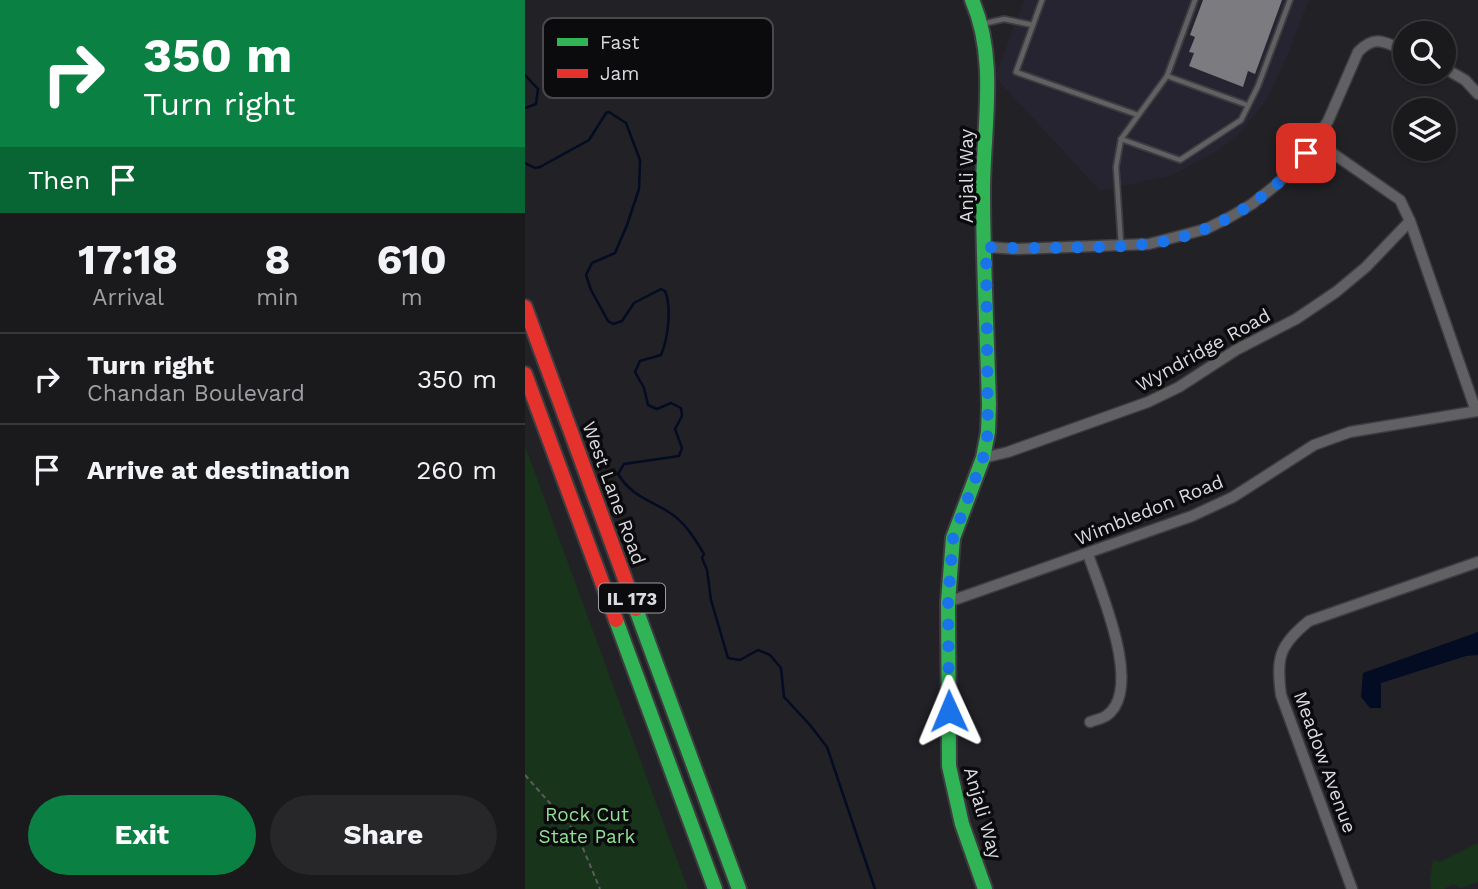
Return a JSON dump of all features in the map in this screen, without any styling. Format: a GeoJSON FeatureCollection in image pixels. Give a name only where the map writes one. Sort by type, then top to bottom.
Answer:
{"type":"FeatureCollection","features":[{"type":"Feature","properties":{"kind":"main road","name":"Anjali Way"},"geometry":{"type":"LineString","coordinates":[[972,0],[987,52],[983,191],[989,405],[983,458],[953,538],[948,601],[949,766],[962,824],[985,889]]}},
{"type":"Feature","properties":{"kind":"main road","name":"West Lane Road"},"geometry":{"type":"LineString","coordinates":[[525,307],[739,889]]}},
{"type":"Feature","properties":{"kind":"main road","name":"IL 173"},"geometry":{"type":"LineString","coordinates":[[525,374],[715,889]]}},
{"type":"Feature","properties":{"kind":"main road"},"geometry":{"type":"LineString","coordinates":[[648,709],[670,701]]}},
{"type":"Feature","properties":{"kind":"street"},"geometry":{"type":"LineString","coordinates":[[986,247],[1017,249],[1149,244],[1206,229],[1252,204],[1296,165],[1328,121],[1357,52],[1366,43],[1380,40],[1393,46]]}},
{"type":"Feature","properties":{"kind":"street"},"geometry":{"type":"LineString","coordinates":[[1456,75],[1478,94]]}},
{"type":"Feature","properties":{"kind":"street"},"geometry":{"type":"LineString","coordinates":[[1315,141],[1400,200],[1477,411]]}},
{"type":"Feature","properties":{"kind":"street","name":"Wyndridge Road"},"geometry":{"type":"LineString","coordinates":[[983,458],[1148,402],[1179,387],[1235,350],[1296,319],[1336,292],[1366,267],[1409,221]]}},
{"type":"Feature","properties":{"kind":"street","name":"Wimbledon Road"},"geometry":{"type":"LineString","coordinates":[[948,601],[1192,516],[1233,497],[1314,445],[1350,432],[1477,411]]}},
{"type":"Feature","properties":{"kind":"street"},"geometry":{"type":"LineString","coordinates":[[1087,554],[1120,655],[1122,679],[1117,700],[1107,715],[1090,722]]}},
{"type":"Feature","properties":{"kind":"street","name":"Meadow Avenue"},"geometry":{"type":"LineString","coordinates":[[1352,889],[1281,695],[1277,669],[1283,646],[1309,621],[1478,562]]}},
{"type":"Feature","properties":{"kind":"lane"},"geometry":{"type":"LineString","coordinates":[[1042,0],[1016,72],[1138,116]]}},
{"type":"Feature","properties":{"kind":"lane"},"geometry":{"type":"LineString","coordinates":[[1121,246],[1116,167],[1121,139],[1167,76],[1195,0]]}},
{"type":"Feature","properties":{"kind":"lane"},"geometry":{"type":"LineString","coordinates":[[1121,139],[1180,160],[1241,120],[1258,86],[1290,0]]}},
{"type":"Feature","properties":{"kind":"lane"},"geometry":{"type":"LineString","coordinates":[[981,24],[1004,19],[1033,25]]}},
{"type":"Feature","properties":{"kind":"lane"},"geometry":{"type":"LineString","coordinates":[[1167,76],[1247,105]]}},
{"type":"Feature","properties":{"kind":"path"},"geometry":{"type":"LineString","coordinates":[[525,775],[577,835],[600,889]]}},
{"type":"Feature","properties":{"kind":"shaded area"},"geometry":{"type":"Polygon","coordinates":[[[1024,0],[1309,0],[1266,101],[1237,136],[1217,151],[1173,175],[1100,191],[995,77],[1024,0]]]}},
{"type":"Feature","properties":{"kind":"green space","name":"Rock Cut State Park"},"geometry":{"type":"Polygon","coordinates":[[[525,446],[673,849],[688,889],[525,889],[525,446]]]}},
{"type":"Feature","properties":{"kind":"green space"},"geometry":{"type":"Polygon","coordinates":[[[1478,843],[1478,882],[1461,888],[1453,884],[1444,889],[1431,889],[1433,860],[1440,862],[1478,843]]]}},
{"type":"Feature","properties":{"kind":"water"},"geometry":{"type":"Polygon","coordinates":[[[1478,632],[1478,655],[1466,656],[1381,683],[1381,708],[1370,708],[1361,697],[1363,673],[1478,632]]]}},
{"type":"Feature","properties":{"kind":"building"},"geometry":{"type":"Polygon","coordinates":[[[1203,0],[1282,0],[1255,74],[1248,71],[1243,87],[1189,66],[1194,53],[1189,52],[1195,37],[1190,35],[1203,0]]]}},
{"type":"Feature","properties":{"kind":"waterway"},"geometry":{"type":"LineString","coordinates":[[525,75],[538,89],[536,104],[525,108]]}},
{"type":"Feature","properties":{"kind":"waterway"},"geometry":{"type":"LineString","coordinates":[[525,163],[535,168],[540,167],[589,140],[606,113],[609,112],[626,123],[640,160],[639,189],[615,253],[592,263],[586,275],[608,321],[613,324],[622,321],[634,303],[661,289],[665,291],[668,323],[661,355],[640,361],[635,372],[644,388],[648,405],[657,409],[671,403],[681,408],[682,416],[675,429],[682,448],[679,456],[624,464],[618,474],[634,492],[679,520],[704,554],[702,558],[707,570],[711,600],[728,658],[740,660],[758,650],[770,655],[781,668],[784,697],[827,747],[875,889]]}},
{"type":"Feature","properties":{"kind":"traffic: fast"},"geometry":{"type":"LineString","coordinates":[[972,0],[985,46],[987,70],[983,191],[989,405],[983,458],[953,538],[948,602],[949,766],[962,824],[985,889]]}},
{"type":"Feature","properties":{"kind":"traffic: fast"},"geometry":{"type":"LineString","coordinates":[[636,609],[739,889]]}},
{"type":"Feature","properties":{"kind":"traffic: fast"},"geometry":{"type":"LineString","coordinates":[[616,620],[715,889]]}},
{"type":"Feature","properties":{"kind":"traffic: jam"},"geometry":{"type":"LineString","coordinates":[[525,307],[636,609]]}},
{"type":"Feature","properties":{"kind":"traffic: jam"},"geometry":{"type":"LineString","coordinates":[[525,374],[616,620]]}},
{"type":"Feature","properties":{"kind":"route"},"geometry":{"type":"LineString","coordinates":[[949,711],[948,601],[953,538],[983,458],[988,432],[986,247],[1017,249],[1121,246],[1149,244],[1184,236],[1206,229],[1252,204],[1276,185],[1306,153]]}}]}
